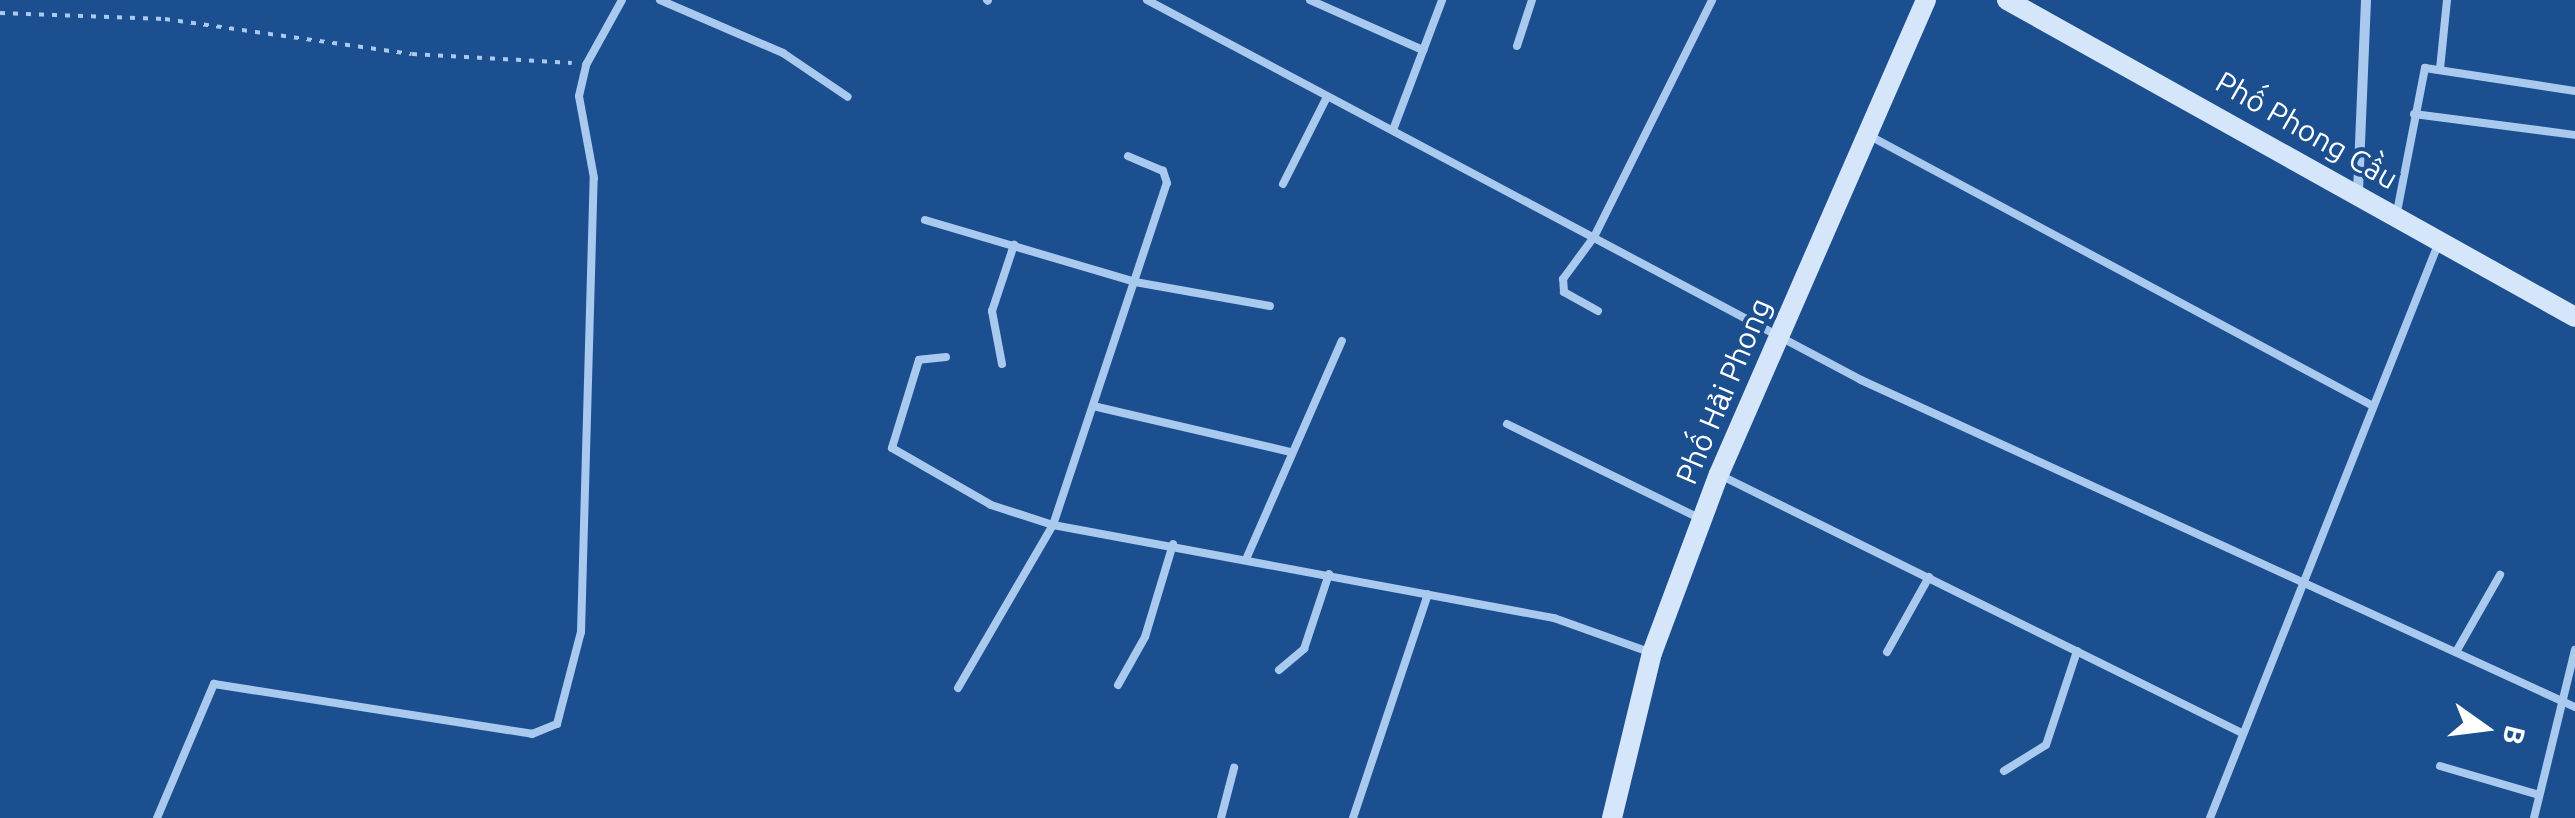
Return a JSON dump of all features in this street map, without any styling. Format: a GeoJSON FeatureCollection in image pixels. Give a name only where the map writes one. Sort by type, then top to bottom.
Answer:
{"type":"FeatureCollection","features":[{"type":"Feature","properties":{"kind":"street","name":"Phố Hải Phong"},"geometry":{"type":"LineString","coordinates":[[1612,818],[1654,647],[1719,474],[1926,0]]}},
{"type":"Feature","properties":{"kind":"street","name":"Phố Phong Cầu"},"geometry":{"type":"LineString","coordinates":[[2006,0],[2358,191],[2439,242],[2575,317]]}},
{"type":"Feature","properties":{"kind":"street"},"geometry":{"type":"LineString","coordinates":[[2358,191],[2366,0]]}},
{"type":"Feature","properties":{"kind":"lane"},"geometry":{"type":"LineString","coordinates":[[158,818],[214,684],[532,734],[557,724],[581,632],[594,178],[580,114],[586,64],[622,0]]}},
{"type":"Feature","properties":{"kind":"lane"},"geometry":{"type":"LineString","coordinates":[[660,0],[784,54],[848,97]]}},
{"type":"Feature","properties":{"kind":"lane"},"geometry":{"type":"LineString","coordinates":[[1147,0],[2006,451],[2303,578],[2575,707]]}},
{"type":"Feature","properties":{"kind":"lane"},"geometry":{"type":"LineString","coordinates":[[1310,0],[1423,50]]}},
{"type":"Feature","properties":{"kind":"lane"},"geometry":{"type":"LineString","coordinates":[[1394,130],[1442,0]]}},
{"type":"Feature","properties":{"kind":"lane"},"geometry":{"type":"LineString","coordinates":[[1517,46],[1532,0]]}},
{"type":"Feature","properties":{"kind":"lane"},"geometry":{"type":"LineString","coordinates":[[1598,311],[1564,292],[1563,279],[1594,237],[1712,0]]}},
{"type":"Feature","properties":{"kind":"lane"},"geometry":{"type":"LineString","coordinates":[[2440,70],[2447,0]]}},
{"type":"Feature","properties":{"kind":"lane"},"geometry":{"type":"LineString","coordinates":[[2396,217],[2420,74],[2440,70],[2575,91]]}},
{"type":"Feature","properties":{"kind":"lane"},"geometry":{"type":"LineString","coordinates":[[1283,184],[1327,97]]}},
{"type":"Feature","properties":{"kind":"lane"},"geometry":{"type":"LineString","coordinates":[[2414,114],[2575,135]]}},
{"type":"Feature","properties":{"kind":"lane"},"geometry":{"type":"LineString","coordinates":[[1868,135],[2373,406]]}},
{"type":"Feature","properties":{"kind":"lane"},"geometry":{"type":"LineString","coordinates":[[958,688],[1053,525],[1135,282],[1167,175],[1128,156]]}},
{"type":"Feature","properties":{"kind":"lane"},"geometry":{"type":"LineString","coordinates":[[925,220],[1135,282],[1270,306]]}},
{"type":"Feature","properties":{"kind":"lane"},"geometry":{"type":"LineString","coordinates":[[2210,818],[2439,242]]}},
{"type":"Feature","properties":{"kind":"lane"},"geometry":{"type":"LineString","coordinates":[[1002,364],[992,311],[1014,245]]}},
{"type":"Feature","properties":{"kind":"lane"},"geometry":{"type":"LineString","coordinates":[[1248,557],[1290,452],[1342,341]]}},
{"type":"Feature","properties":{"kind":"lane"},"geometry":{"type":"LineString","coordinates":[[946,357],[919,360],[892,448],[990,505],[1053,525],[1248,557],[1554,618],[1654,647]]}},
{"type":"Feature","properties":{"kind":"lane"},"geometry":{"type":"LineString","coordinates":[[1093,406],[1290,452]]}},
{"type":"Feature","properties":{"kind":"lane"},"geometry":{"type":"LineString","coordinates":[[1506,424],[1703,520]]}},
{"type":"Feature","properties":{"kind":"lane"},"geometry":{"type":"LineString","coordinates":[[1719,474],[2242,733]]}},
{"type":"Feature","properties":{"kind":"lane"},"geometry":{"type":"LineString","coordinates":[[1118,685],[1145,637],[1173,544]]}},
{"type":"Feature","properties":{"kind":"lane"},"geometry":{"type":"LineString","coordinates":[[1279,670],[1304,649],[1329,574]]}},
{"type":"Feature","properties":{"kind":"lane"},"geometry":{"type":"LineString","coordinates":[[2456,652],[2500,574]]}},
{"type":"Feature","properties":{"kind":"lane"},"geometry":{"type":"LineString","coordinates":[[1887,652],[1929,578]]}},
{"type":"Feature","properties":{"kind":"lane"},"geometry":{"type":"LineString","coordinates":[[1354,818],[1428,594]]}},
{"type":"Feature","properties":{"kind":"lane"},"geometry":{"type":"LineString","coordinates":[[2534,818],[2575,650]]}},
{"type":"Feature","properties":{"kind":"lane"},"geometry":{"type":"LineString","coordinates":[[2004,771],[2046,746],[2077,651]]}},
{"type":"Feature","properties":{"kind":"lane"},"geometry":{"type":"LineString","coordinates":[[2440,766],[2540,795]]}},
{"type":"Feature","properties":{"kind":"lane"},"geometry":{"type":"LineString","coordinates":[[1220,818],[1234,768]]}},
{"type":"Feature","properties":{"kind":"path"},"geometry":{"type":"LineString","coordinates":[[0,13],[165,19],[412,54],[586,64]]}}]}
